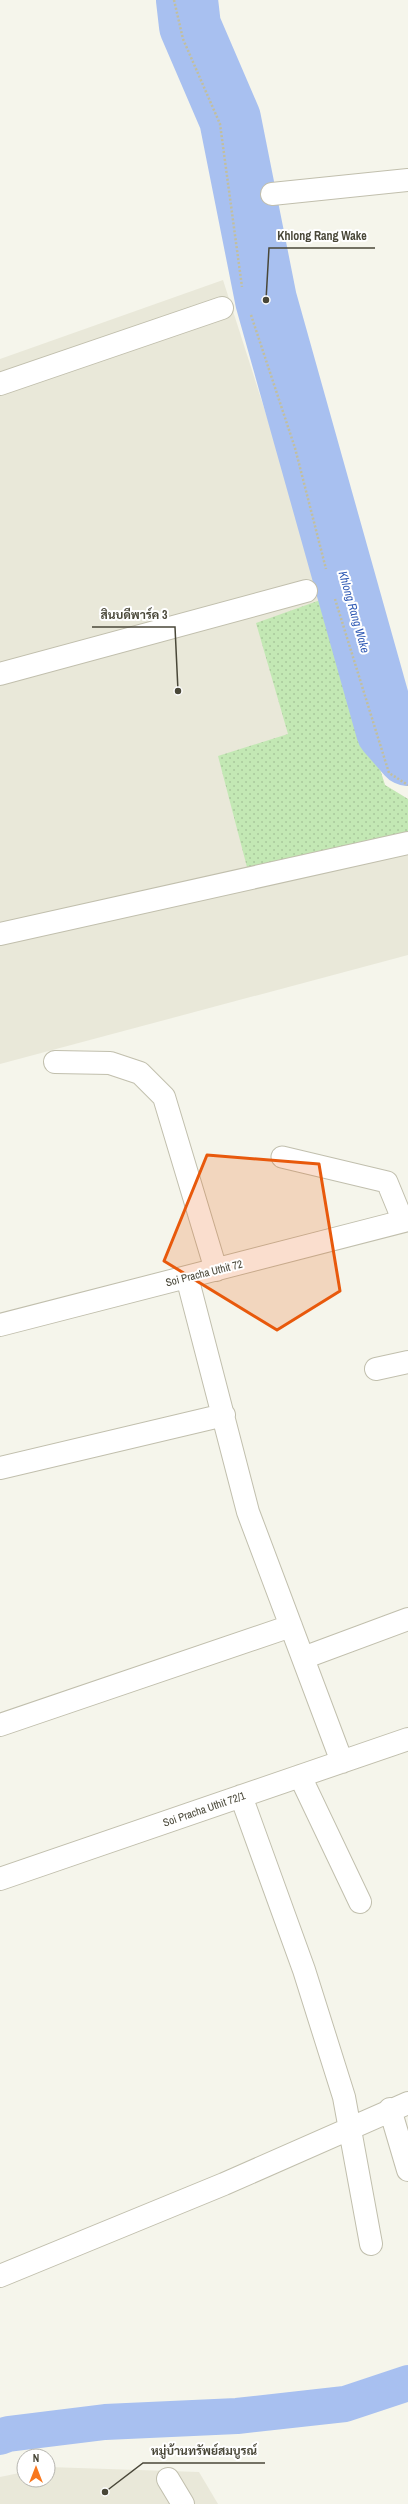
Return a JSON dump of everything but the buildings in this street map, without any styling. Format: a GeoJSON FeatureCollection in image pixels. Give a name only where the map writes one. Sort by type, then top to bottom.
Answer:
{"type":"FeatureCollection","features":[{"type":"Feature","properties":{"kind":"street"},"geometry":{"type":"LineString","coordinates":[[272,194],[408,180]]}},
{"type":"Feature","properties":{"kind":"street"},"geometry":{"type":"LineString","coordinates":[[0,384],[222,308]]}},
{"type":"Feature","properties":{"kind":"street"},"geometry":{"type":"LineString","coordinates":[[0,674],[306,591]]}},
{"type":"Feature","properties":{"kind":"street"},"geometry":{"type":"LineString","coordinates":[[0,934],[408,843]]}},
{"type":"Feature","properties":{"kind":"street"},"geometry":{"type":"LineString","coordinates":[[56,1062],[110,1063],[140,1073],[164,1097],[216,1270]]}},
{"type":"Feature","properties":{"kind":"street","name":"Soi Pracha Uthit 72"},"geometry":{"type":"LineString","coordinates":[[0,1325],[406,1221]]}},
{"type":"Feature","properties":{"kind":"street"},"geometry":{"type":"LineString","coordinates":[[187,1277],[248,1512],[342,1762]]}},
{"type":"Feature","properties":{"kind":"street"},"geometry":{"type":"LineString","coordinates":[[376,1369],[408,1362]]}},
{"type":"Feature","properties":{"kind":"street"},"geometry":{"type":"LineString","coordinates":[[0,1468],[224,1415]]}},
{"type":"Feature","properties":{"kind":"street"},"geometry":{"type":"LineString","coordinates":[[302,1658],[408,1619]]}},
{"type":"Feature","properties":{"kind":"street"},"geometry":{"type":"LineString","coordinates":[[0,1725],[291,1626]]}},
{"type":"Feature","properties":{"kind":"street","name":"Soi Pracha Uthit 72/1"},"geometry":{"type":"LineString","coordinates":[[0,1879],[408,1739]]}},
{"type":"Feature","properties":{"kind":"street"},"geometry":{"type":"LineString","coordinates":[[300,1776],[360,1902]]}},
{"type":"Feature","properties":{"kind":"street"},"geometry":{"type":"LineString","coordinates":[[242,1796],[304,1970],[344,2097],[371,2244]]}},
{"type":"Feature","properties":{"kind":"street"},"geometry":{"type":"LineString","coordinates":[[0,2276],[224,2184],[399,2106],[408,2170]]}},
{"type":"Feature","properties":{"kind":"street"},"geometry":{"type":"LineString","coordinates":[[168,2479],[183,2504]]}},
{"type":"Feature","properties":{"kind":"lane"},"geometry":{"type":"LineString","coordinates":[[282,1157],[387,1182],[406,1221]]}},
{"type":"Feature","properties":{"kind":"path"},"geometry":{"type":"LineString","coordinates":[[174,0],[183,39],[220,124],[243,290]]}},
{"type":"Feature","properties":{"kind":"path"},"geometry":{"type":"LineString","coordinates":[[250,313],[295,448],[328,576]]}},
{"type":"Feature","properties":{"kind":"path"},"geometry":{"type":"LineString","coordinates":[[332,591],[389,773],[408,785]]}},
{"type":"Feature","properties":{"kind":"highlighted area"},"geometry":{"type":"Polygon","coordinates":[[[207,1155],[319,1164],[340,1291],[277,1330],[164,1261],[207,1155]]]}},
{"type":"Feature","properties":{"kind":"shaded area"},"geometry":{"type":"Polygon","coordinates":[[[223,280],[385,785],[408,799],[408,955],[0,1064],[0,359],[223,280]]]}},
{"type":"Feature","properties":{"kind":"shaded area"},"geometry":{"type":"Polygon","coordinates":[[[56,2467],[199,2472],[218,2504],[0,2504],[0,2477],[16,2474],[16,2488],[56,2488],[56,2467]]]}},
{"type":"Feature","properties":{"kind":"green space"},"geometry":{"type":"Polygon","coordinates":[[[326,598],[385,785],[408,799],[408,835],[248,871],[218,756],[288,734],[256,623],[326,598]]]}},
{"type":"Feature","properties":{"kind":"waterway","name":"Khlong Rang Wake"},"geometry":{"type":"LineString","coordinates":[[187,0],[190,26],[230,119],[266,300],[387,731],[408,755]]}},
{"type":"Feature","properties":{"kind":"waterway"},"geometry":{"type":"LineString","coordinates":[[0,2437],[8,2434],[105,2422],[237,2416],[345,2404],[408,2383]]}},
{"type":"Feature","properties":{"kind":"place","name":"Khlong Rang Wake"},"geometry":{"type":"Point","coordinates":[266,300]}},
{"type":"Feature","properties":{"kind":"place","name":"สินบดีพาร์ค 3"},"geometry":{"type":"Point","coordinates":[178,691]}},
{"type":"Feature","properties":{"kind":"place","name":"หมู่บ้านทรัพย์สมบูรณ์"},"geometry":{"type":"Point","coordinates":[105,2492]}}]}
